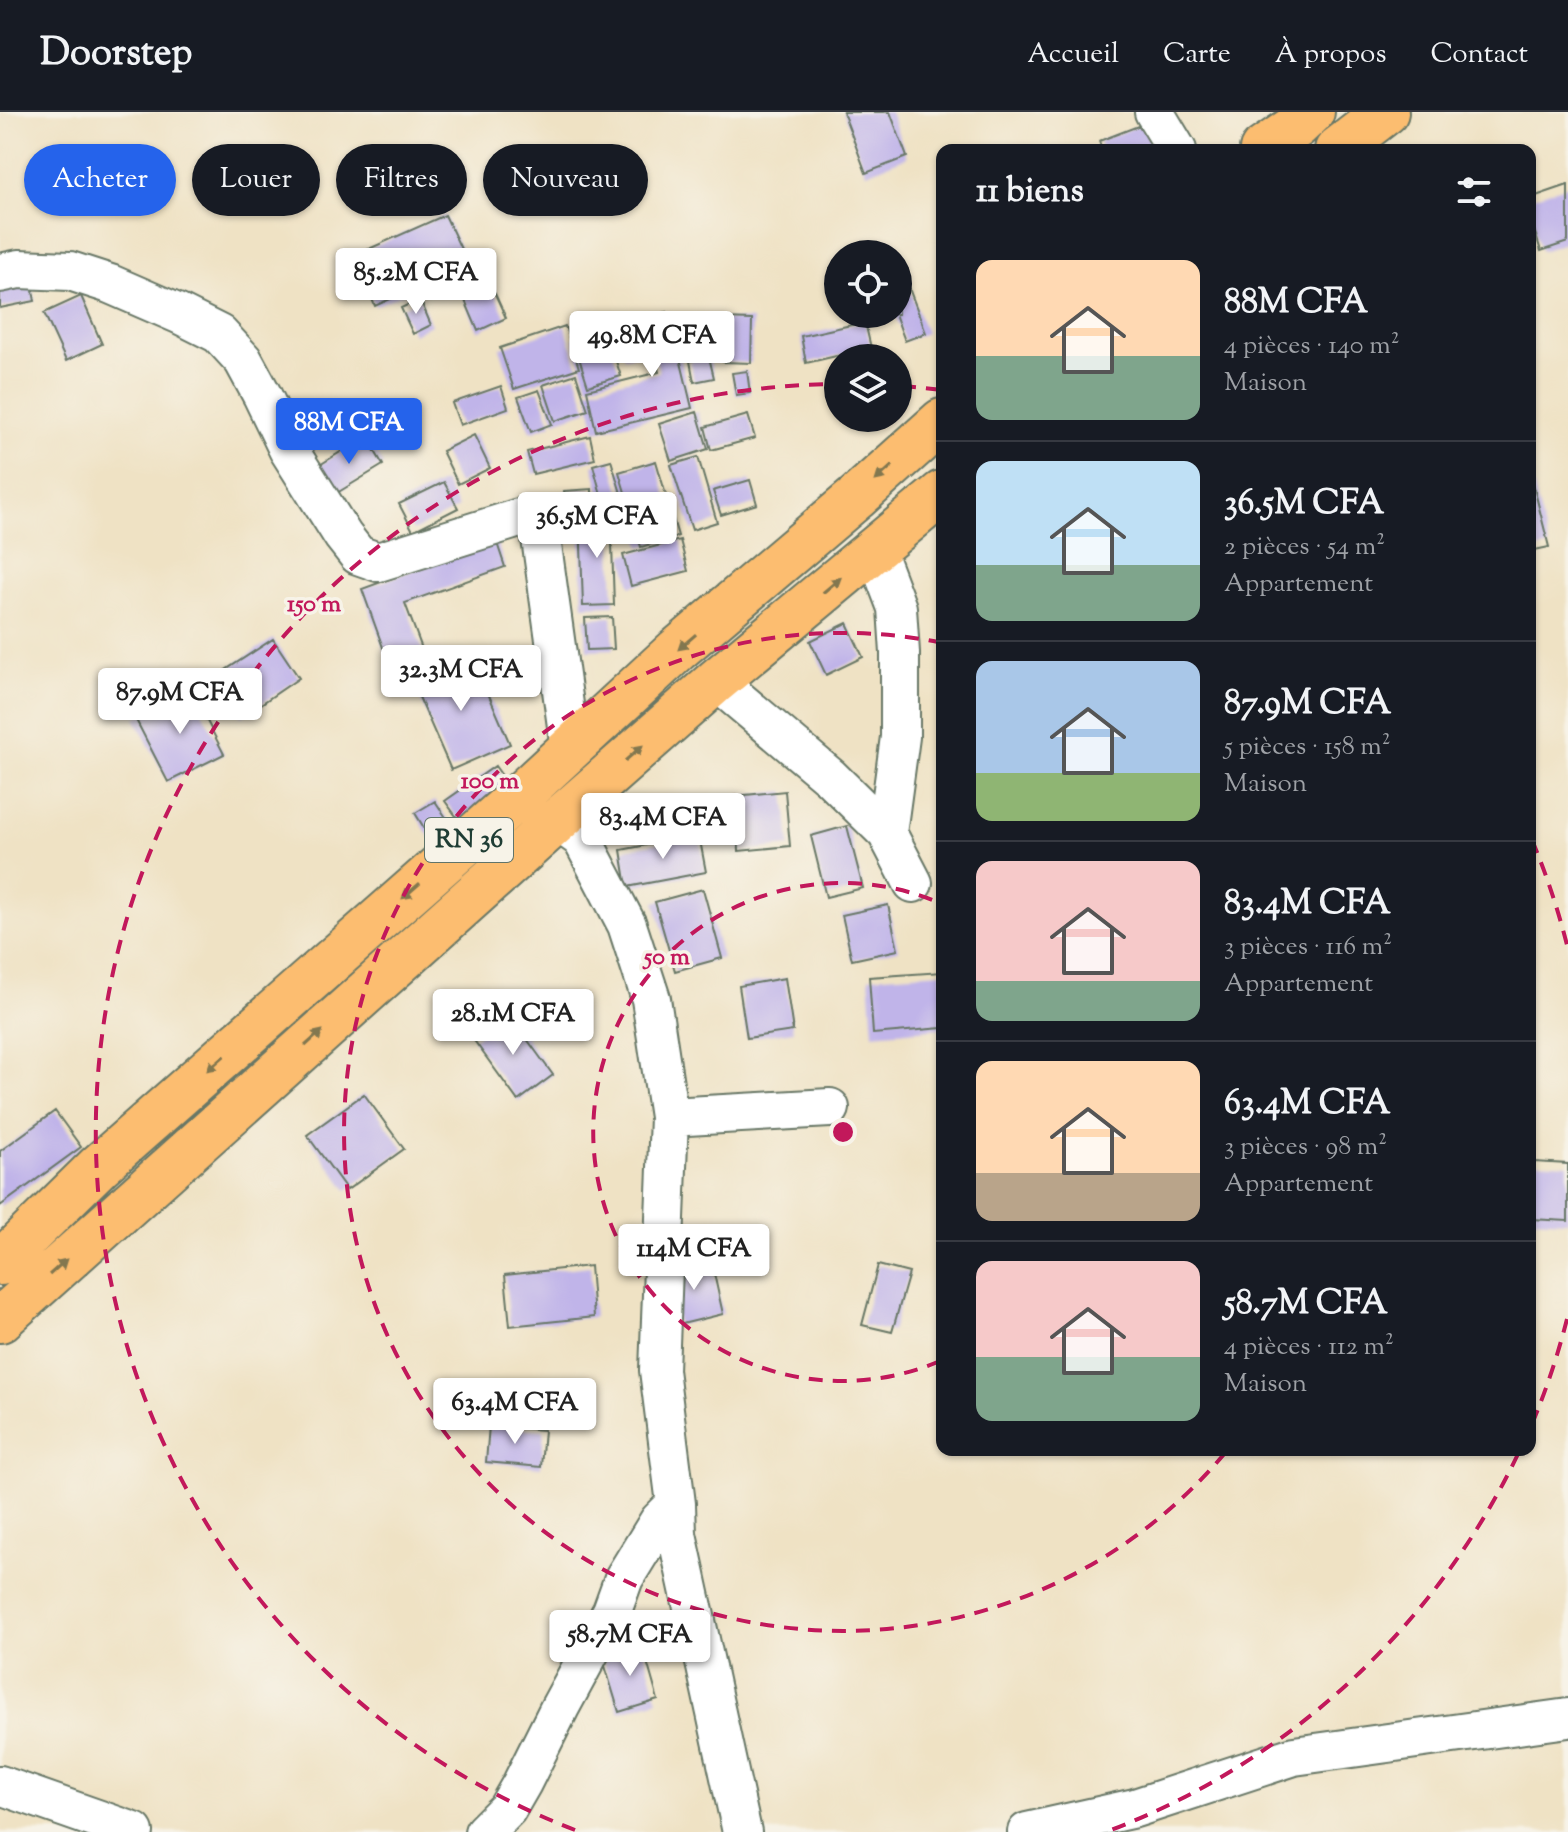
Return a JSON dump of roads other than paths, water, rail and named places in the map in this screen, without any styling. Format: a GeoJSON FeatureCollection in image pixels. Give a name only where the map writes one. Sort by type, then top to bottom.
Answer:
{"type":"FeatureCollection","features":[{"type":"Feature","properties":{"kind":"main road"},"geometry":{"type":"LineString","coordinates":[[1271,144],[1312,112]]}},
{"type":"Feature","properties":{"kind":"main road"},"geometry":{"type":"LineString","coordinates":[[1345,144],[1386,112]]}},
{"type":"Feature","properties":{"kind":"main road","name":"RN 36"},"geometry":{"type":"LineString","coordinates":[[0,1263],[99,1166],[518,797],[677,650],[936,426]]}},
{"type":"Feature","properties":{"kind":"main road","name":"RN 36"},"geometry":{"type":"LineString","coordinates":[[0,1320],[716,681],[936,498]]}},
{"type":"Feature","properties":{"kind":"street"},"geometry":{"type":"LineString","coordinates":[[1154,112],[1173,144]]}},
{"type":"Feature","properties":{"kind":"street"},"geometry":{"type":"LineString","coordinates":[[0,273],[19,269],[70,271],[110,284],[219,334],[243,360],[288,449],[358,555],[378,562],[519,518],[532,521],[540,531],[570,748]]}},
{"type":"Feature","properties":{"kind":"street"},"geometry":{"type":"LineString","coordinates":[[875,550],[897,608],[900,653],[900,737],[887,833]]}},
{"type":"Feature","properties":{"kind":"street"},"geometry":{"type":"LineString","coordinates":[[716,681],[830,777],[887,833],[913,883]]}},
{"type":"Feature","properties":{"kind":"street"},"geometry":{"type":"LineString","coordinates":[[557,821],[582,839],[627,925],[651,999],[669,1117],[659,1370],[677,1534],[742,1832]]}},
{"type":"Feature","properties":{"kind":"street"},"geometry":{"type":"LineString","coordinates":[[669,1117],[830,1108]]}},
{"type":"Feature","properties":{"kind":"street"},"geometry":{"type":"LineString","coordinates":[[484,1832],[507,1809],[612,1611],[624,1578],[659,1521],[676,1504]]}},
{"type":"Feature","properties":{"kind":"street"},"geometry":{"type":"LineString","coordinates":[[1027,1832],[1135,1808],[1294,1756],[1568,1718]]}},
{"type":"Feature","properties":{"kind":"street"},"geometry":{"type":"LineString","coordinates":[[0,1785],[134,1832]]}}]}
